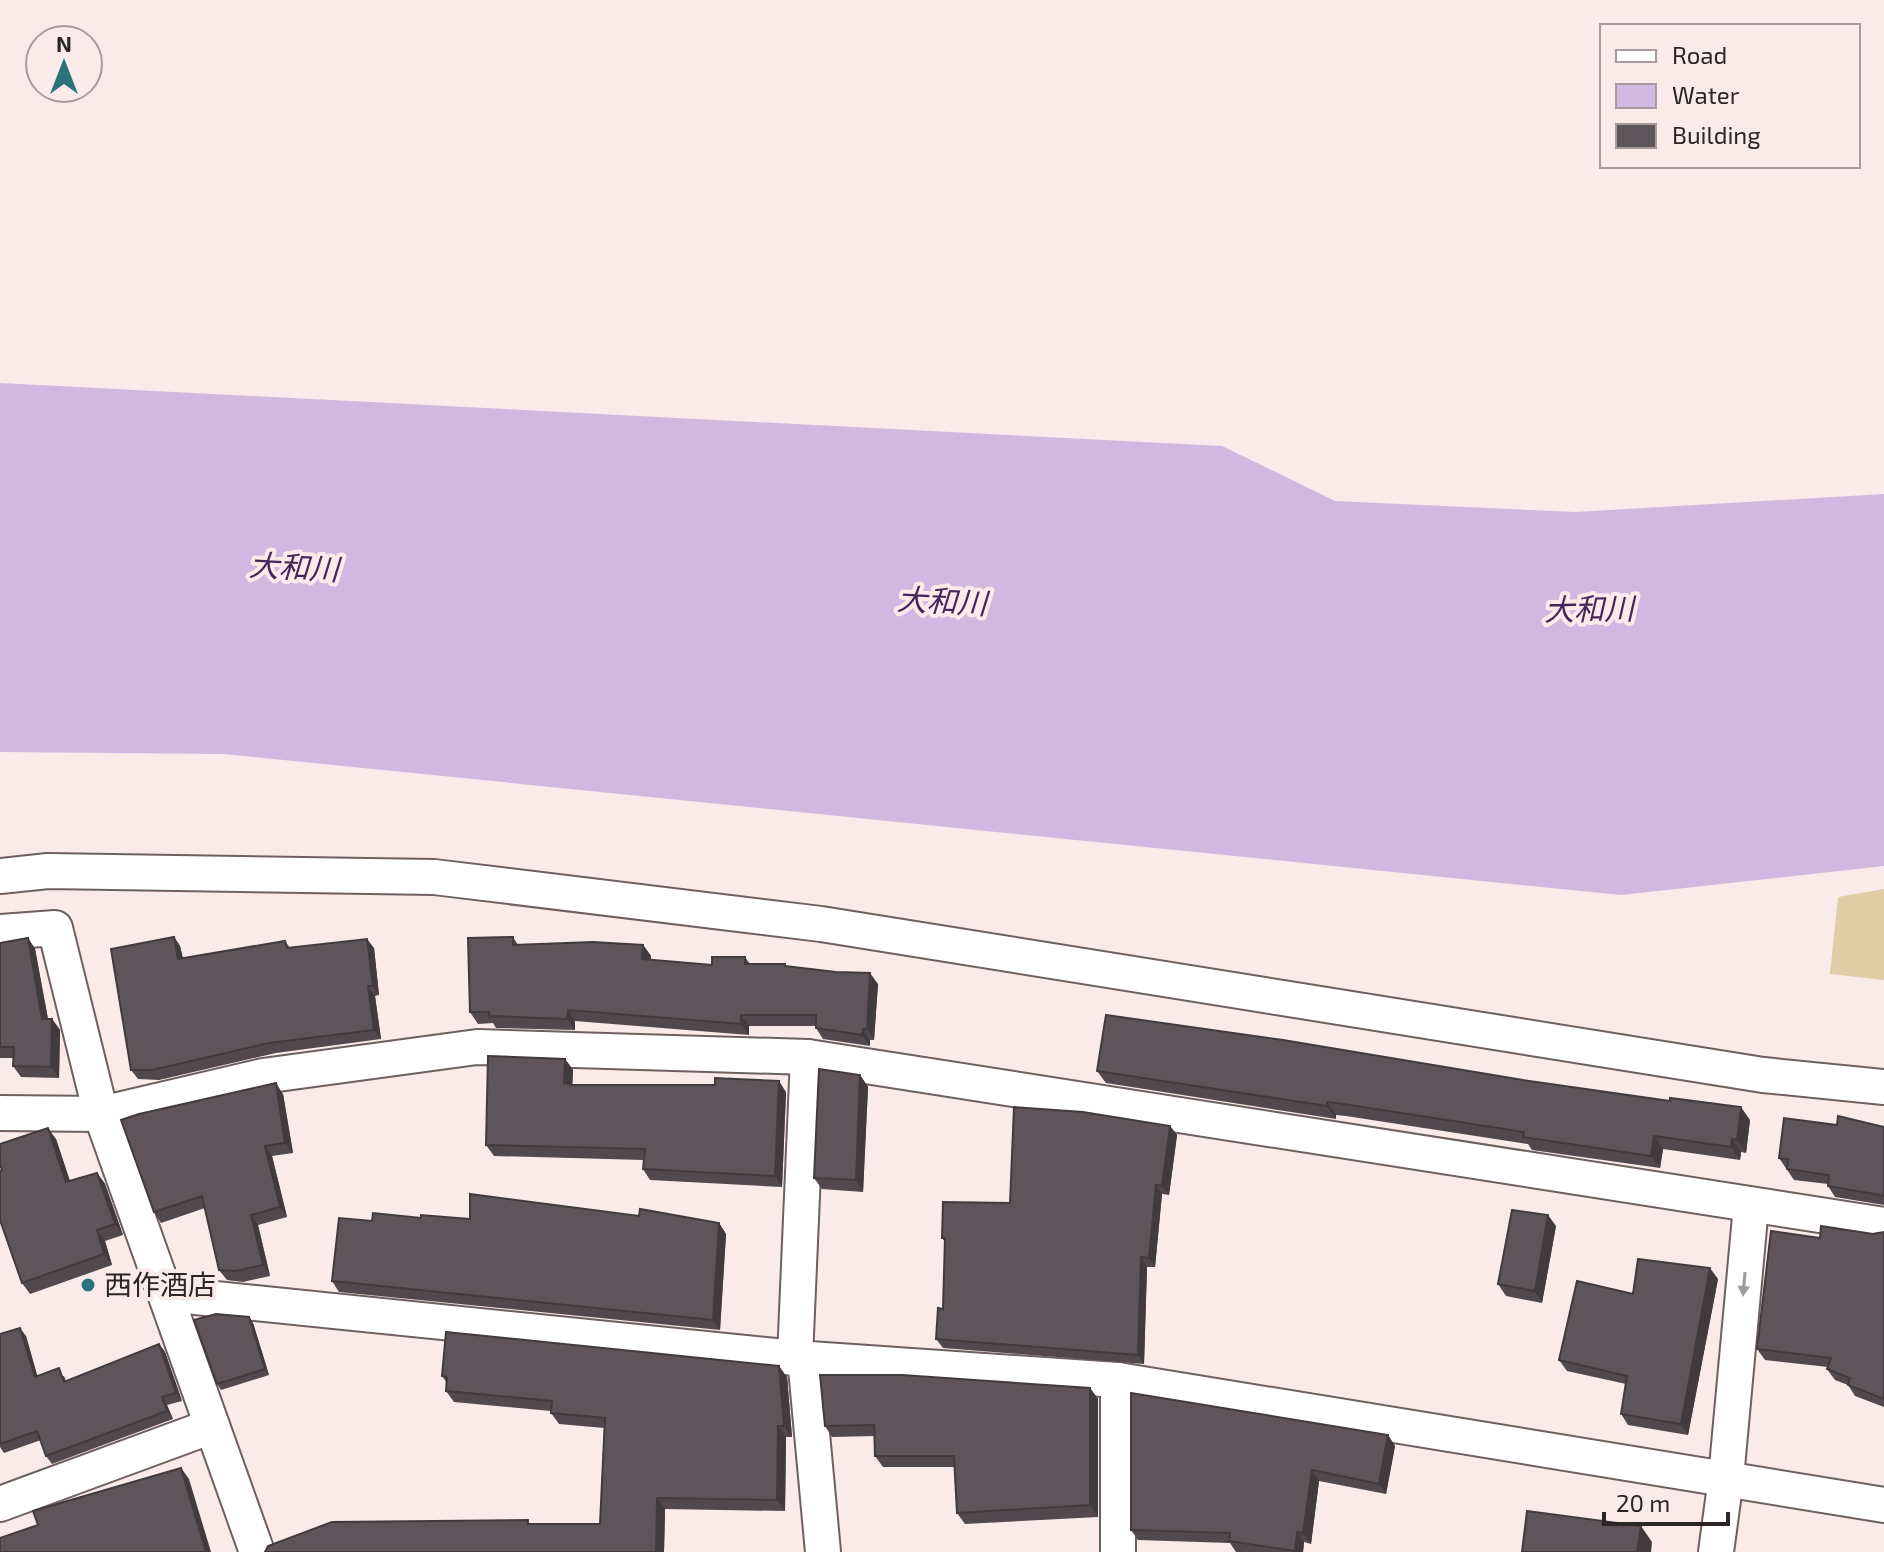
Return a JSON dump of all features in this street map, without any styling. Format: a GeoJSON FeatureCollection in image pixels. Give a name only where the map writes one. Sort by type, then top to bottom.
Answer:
{"type":"FeatureCollection","features":[{"type":"Feature","properties":{"kind":"street"},"geometry":{"type":"LineString","coordinates":[[0,876],[48,871],[434,877],[821,924],[1763,1075],[1884,1087]]}},
{"type":"Feature","properties":{"kind":"street"},"geometry":{"type":"LineString","coordinates":[[0,932],[55,928],[101,1114],[257,1552]]}},
{"type":"Feature","properties":{"kind":"street"},"geometry":{"type":"LineString","coordinates":[[0,1113],[101,1114],[263,1076],[477,1047],[808,1057],[1884,1225]]}},
{"type":"Feature","properties":{"kind":"street"},"geometry":{"type":"LineString","coordinates":[[808,1057],[800,1358],[823,1552]]}},
{"type":"Feature","properties":{"kind":"street"},"geometry":{"type":"LineString","coordinates":[[1716,1552],[1726,1478],[1751,1206]]}},
{"type":"Feature","properties":{"kind":"street"},"geometry":{"type":"LineString","coordinates":[[166,1294],[800,1358],[1118,1380],[1884,1505]]}},
{"type":"Feature","properties":{"kind":"street"},"geometry":{"type":"LineString","coordinates":[[1118,1380],[1118,1552]]}},
{"type":"Feature","properties":{"kind":"street"},"geometry":{"type":"LineString","coordinates":[[0,1504],[212,1426]]}},
{"type":"Feature","properties":{"kind":"shaded area"},"geometry":{"type":"Polygon","coordinates":[[[1884,889],[1884,980],[1830,974],[1838,897],[1884,889]]]}},
{"type":"Feature","properties":{"kind":"water","name":"大和川"},"geometry":{"type":"Polygon","coordinates":[[[0,383],[1222,446],[1335,501],[1575,512],[1884,494],[1884,866],[1621,895],[224,754],[0,752],[0,383]]]}},
{"type":"Feature","properties":{"kind":"building"},"geometry":{"type":"Polygon","coordinates":[[[174,937],[178,959],[285,941],[287,948],[367,939],[373,986],[368,986],[374,1030],[269,1043],[152,1070],[131,1070],[111,949],[174,937]]]}},
{"type":"Feature","properties":{"kind":"building"},"geometry":{"type":"Polygon","coordinates":[[[513,937],[513,945],[593,942],[643,945],[642,959],[712,965],[712,957],[745,957],[745,964],[785,964],[836,972],[870,973],[867,1029],[863,1029],[862,1035],[816,1028],[816,1015],[741,1015],[741,1024],[568,1010],[567,1019],[489,1016],[489,1012],[470,1012],[468,938],[513,937]]]}},
{"type":"Feature","properties":{"kind":"building"},"geometry":{"type":"Polygon","coordinates":[[[28,938],[42,1019],[52,1019],[51,1067],[13,1066],[14,1047],[0,1047],[0,943],[28,938]]]}},
{"type":"Feature","properties":{"kind":"building"},"geometry":{"type":"Polygon","coordinates":[[[1106,1015],[1283,1040],[1523,1080],[1670,1101],[1670,1098],[1741,1107],[1737,1140],[1732,1139],[1731,1147],[1654,1136],[1651,1156],[1523,1137],[1524,1132],[1337,1103],[1327,1102],[1327,1106],[1097,1071],[1106,1015]]]}},
{"type":"Feature","properties":{"kind":"building"},"geometry":{"type":"Polygon","coordinates":[[[488,1056],[565,1059],[564,1083],[572,1085],[715,1085],[715,1078],[779,1081],[775,1176],[643,1169],[645,1149],[486,1145],[488,1056]]]}},
{"type":"Feature","properties":{"kind":"building"},"geometry":{"type":"Polygon","coordinates":[[[819,1069],[860,1075],[856,1180],[814,1178],[819,1069]]]}},
{"type":"Feature","properties":{"kind":"building"},"geometry":{"type":"Polygon","coordinates":[[[276,1083],[285,1143],[265,1146],[280,1207],[251,1215],[263,1265],[236,1271],[219,1270],[202,1196],[154,1212],[121,1120],[276,1083]]]}},
{"type":"Feature","properties":{"kind":"building"},"geometry":{"type":"Polygon","coordinates":[[[1014,1107],[1083,1112],[1170,1126],[1162,1186],[1156,1185],[1149,1258],[1141,1257],[1138,1355],[936,1339],[938,1308],[943,1309],[943,1202],[1010,1203],[1014,1107]]]}},
{"type":"Feature","properties":{"kind":"building"},"geometry":{"type":"Polygon","coordinates":[[[1838,1116],[1884,1127],[1884,1196],[1828,1186],[1829,1175],[1787,1169],[1788,1159],[1779,1158],[1784,1118],[1837,1125],[1838,1116]]]}},
{"type":"Feature","properties":{"kind":"building"},"geometry":{"type":"Polygon","coordinates":[[[48,1128],[66,1182],[97,1173],[115,1224],[97,1230],[104,1254],[22,1283],[0,1220],[0,1144],[48,1128]]]}},
{"type":"Feature","properties":{"kind":"building"},"geometry":{"type":"Polygon","coordinates":[[[470,1194],[639,1216],[640,1209],[719,1223],[713,1320],[332,1281],[339,1218],[372,1221],[373,1213],[470,1219],[470,1194]]]}},
{"type":"Feature","properties":{"kind":"building"},"geometry":{"type":"Polygon","coordinates":[[[1512,1210],[1548,1215],[1535,1291],[1498,1284],[1512,1210]]]}},
{"type":"Feature","properties":{"kind":"building"},"geometry":{"type":"Polygon","coordinates":[[[1821,1226],[1873,1234],[1884,1232],[1884,1399],[1848,1385],[1850,1378],[1827,1369],[1831,1358],[1757,1349],[1771,1231],[1820,1238],[1821,1226]]]}},
{"type":"Feature","properties":{"kind":"building"},"geometry":{"type":"Polygon","coordinates":[[[1638,1259],[1710,1268],[1681,1424],[1621,1414],[1627,1376],[1559,1360],[1577,1281],[1633,1294],[1638,1259]]]}},
{"type":"Feature","properties":{"kind":"building"},"geometry":{"type":"Polygon","coordinates":[[[216,1314],[249,1317],[265,1369],[217,1384],[194,1320],[216,1314]]]}},
{"type":"Feature","properties":{"kind":"building"},"geometry":{"type":"Polygon","coordinates":[[[20,1328],[35,1377],[59,1368],[64,1382],[159,1344],[176,1393],[162,1397],[167,1411],[46,1456],[37,1431],[0,1444],[0,1334],[20,1328]]]}},
{"type":"Feature","properties":{"kind":"building"},"geometry":{"type":"Polygon","coordinates":[[[446,1332],[779,1366],[784,1426],[778,1426],[777,1500],[657,1498],[656,1552],[265,1552],[268,1546],[332,1522],[528,1520],[528,1524],[600,1524],[605,1418],[551,1413],[552,1401],[446,1391],[447,1377],[442,1376],[446,1332]]]}},
{"type":"Feature","properties":{"kind":"building"},"geometry":{"type":"Polygon","coordinates":[[[820,1375],[902,1375],[1090,1388],[1090,1505],[957,1513],[954,1456],[875,1456],[874,1425],[825,1426],[820,1375]]]}},
{"type":"Feature","properties":{"kind":"building"},"geometry":{"type":"Polygon","coordinates":[[[1131,1393],[1388,1435],[1379,1484],[1312,1470],[1303,1533],[1297,1532],[1295,1551],[1229,1541],[1230,1533],[1131,1530],[1131,1393]]]}},
{"type":"Feature","properties":{"kind":"building"},"geometry":{"type":"Polygon","coordinates":[[[181,1468],[206,1552],[0,1552],[0,1538],[38,1525],[33,1511],[181,1468]]]}},
{"type":"Feature","properties":{"kind":"building"},"geometry":{"type":"Polygon","coordinates":[[[1527,1511],[1641,1526],[1637,1552],[1522,1552],[1527,1511]]]}},
{"type":"Feature","properties":{"kind":"place","name":"西作酒店"},"geometry":{"type":"Point","coordinates":[88,1285]}}]}
